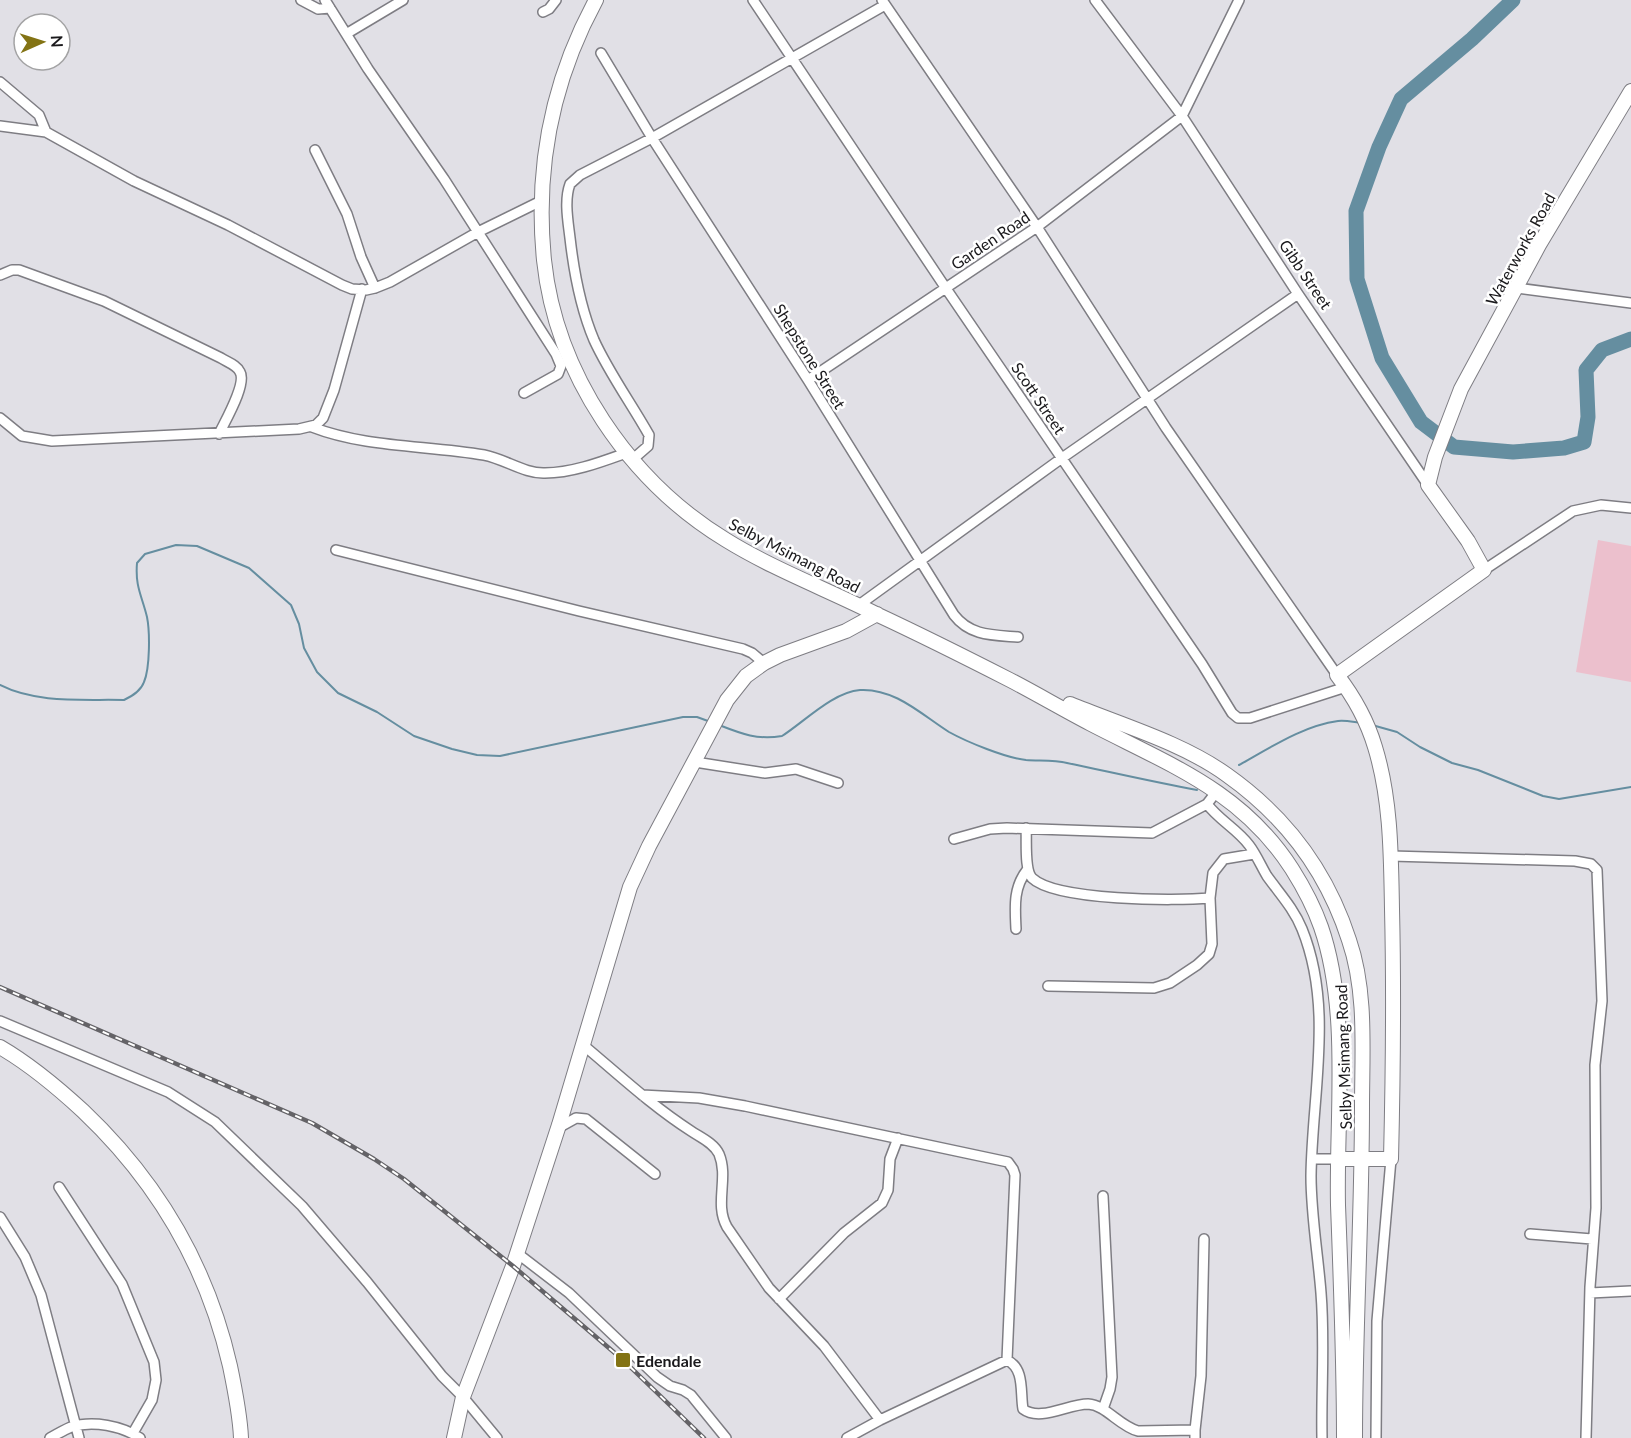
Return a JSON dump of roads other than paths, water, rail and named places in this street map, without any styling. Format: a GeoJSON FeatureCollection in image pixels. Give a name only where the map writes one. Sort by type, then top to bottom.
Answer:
{"type":"FeatureCollection","features":[{"type":"Feature","properties":{"kind":"main road","name":"Selby Msimang Road"},"geometry":{"type":"LineString","coordinates":[[596,0],[580,30],[560,80],[548,131],[540,201],[546,274],[554,320],[574,369],[593,403],[629,456],[682,509],[706,527],[760,560],[859,605],[1013,681],[1089,723],[1169,762],[1217,791],[1253,821],[1277,849],[1304,890],[1323,931],[1335,990],[1344,1438]]}},
{"type":"Feature","properties":{"kind":"main road","name":"Waterworks Road"},"geometry":{"type":"LineString","coordinates":[[1428,485],[1435,456],[1461,389],[1539,245],[1631,91]]}},
{"type":"Feature","properties":{"kind":"main road","name":"Gibb Street"},"geometry":{"type":"LineString","coordinates":[[1428,485],[1468,541],[1484,570]]}},
{"type":"Feature","properties":{"kind":"main road"},"geometry":{"type":"LineString","coordinates":[[1338,1159],[1391,1159],[1393,949],[1391,856],[1384,784],[1374,743],[1360,711],[1336,675],[1484,570]]}},
{"type":"Feature","properties":{"kind":"main road"},"geometry":{"type":"LineString","coordinates":[[454,1438],[463,1397],[517,1253],[558,1128],[630,887],[649,846],[727,700],[746,676],[764,663],[787,652],[846,631],[877,614]]}},
{"type":"Feature","properties":{"kind":"main road","name":"Selby Msimang Road"},"geometry":{"type":"LineString","coordinates":[[1013,681],[1211,763],[1247,789],[1278,817],[1307,853],[1330,893],[1350,941],[1358,980],[1362,1037],[1363,1160],[1355,1438]]}},
{"type":"Feature","properties":{"kind":"main road"},"geometry":{"type":"LineString","coordinates":[[0,1047],[44,1077],[96,1122],[140,1172],[169,1214],[200,1274],[224,1341],[241,1438]]}},
{"type":"Feature","properties":{"kind":"street"},"geometry":{"type":"LineString","coordinates":[[301,0],[318,9],[327,4],[556,354],[561,366],[558,374],[524,393]]}},
{"type":"Feature","properties":{"kind":"street"},"geometry":{"type":"LineString","coordinates":[[346,34],[403,0]]}},
{"type":"Feature","properties":{"kind":"street"},"geometry":{"type":"LineString","coordinates":[[543,12],[549,9],[556,0]]}},
{"type":"Feature","properties":{"kind":"street","name":"Scott Street"},"geometry":{"type":"LineString","coordinates":[[753,0],[1202,664],[1228,708],[1236,717],[1250,718],[1346,687]]}},
{"type":"Feature","properties":{"kind":"street","name":"Gibb Street"},"geometry":{"type":"LineString","coordinates":[[1095,0],[1182,116],[1298,294],[1428,485]]}},
{"type":"Feature","properties":{"kind":"street"},"geometry":{"type":"LineString","coordinates":[[1182,116],[1239,0]]}},
{"type":"Feature","properties":{"kind":"street"},"geometry":{"type":"LineString","coordinates":[[312,427],[345,438],[484,455],[537,473],[565,471],[629,456],[648,446],[649,435],[602,355],[583,311],[572,259],[568,205],[570,184],[580,175],[652,138],[793,59],[884,3],[1036,227],[1148,400],[1336,675]]}},
{"type":"Feature","properties":{"kind":"street","name":"Shepstone Street"},"geometry":{"type":"LineString","coordinates":[[601,53],[652,138],[808,380],[960,624],[980,633],[1018,637]]}},
{"type":"Feature","properties":{"kind":"street"},"geometry":{"type":"LineString","coordinates":[[0,82],[39,115],[46,132]]}},
{"type":"Feature","properties":{"kind":"street","name":"Garden Road"},"geometry":{"type":"LineString","coordinates":[[808,380],[1036,227],[1182,116]]}},
{"type":"Feature","properties":{"kind":"street"},"geometry":{"type":"LineString","coordinates":[[0,126],[46,132],[134,181],[228,225],[352,289],[375,288],[393,280],[478,232],[540,201]]}},
{"type":"Feature","properties":{"kind":"street"},"geometry":{"type":"LineString","coordinates":[[315,150],[347,214],[361,257],[375,288]]}},
{"type":"Feature","properties":{"kind":"street"},"geometry":{"type":"LineString","coordinates":[[0,275],[12,270],[20,270],[104,301],[238,368],[242,374],[241,385],[219,434]]}},
{"type":"Feature","properties":{"kind":"street"},"geometry":{"type":"LineString","coordinates":[[1517,288],[1631,303]]}},
{"type":"Feature","properties":{"kind":"street"},"geometry":{"type":"LineString","coordinates":[[0,418],[22,436],[43,440],[219,434],[312,427],[323,418],[331,398],[362,290]]}},
{"type":"Feature","properties":{"kind":"street"},"geometry":{"type":"LineString","coordinates":[[859,605],[1062,458],[1298,294]]}},
{"type":"Feature","properties":{"kind":"street"},"geometry":{"type":"LineString","coordinates":[[538,326],[554,320]]}},
{"type":"Feature","properties":{"kind":"street"},"geometry":{"type":"LineString","coordinates":[[1484,570],[1573,511],[1601,505],[1631,508]]}},
{"type":"Feature","properties":{"kind":"street"},"geometry":{"type":"LineString","coordinates":[[336,550],[579,611],[743,649],[764,663]]}},
{"type":"Feature","properties":{"kind":"street"},"geometry":{"type":"LineString","coordinates":[[698,757],[765,773],[796,769],[838,783]]}},
{"type":"Feature","properties":{"kind":"street"},"geometry":{"type":"LineString","coordinates":[[954,839],[990,829],[1026,828],[1152,833],[1207,804],[1217,791]]}},
{"type":"Feature","properties":{"kind":"street"},"geometry":{"type":"LineString","coordinates":[[1207,804],[1249,845],[1297,918],[1314,968],[1319,1004],[1320,1036],[1312,1159],[1312,1202],[1324,1354],[1322,1438]]}},
{"type":"Feature","properties":{"kind":"street"},"geometry":{"type":"LineString","coordinates":[[1026,828],[1027,870],[1031,877],[1039,882],[1067,892],[1187,900],[1210,898]]}},
{"type":"Feature","properties":{"kind":"street"},"geometry":{"type":"LineString","coordinates":[[1048,986],[1154,988],[1170,983],[1209,954],[1212,945],[1210,898],[1213,873],[1220,863],[1230,856],[1254,854]]}},
{"type":"Feature","properties":{"kind":"street"},"geometry":{"type":"LineString","coordinates":[[1391,856],[1575,861],[1590,864],[1597,870],[1602,1001],[1595,1065],[1596,1208],[1592,1239],[1586,1438]]}},
{"type":"Feature","properties":{"kind":"street"},"geometry":{"type":"LineString","coordinates":[[1016,929],[1015,894],[1020,879],[1027,870]]}},
{"type":"Feature","properties":{"kind":"street"},"geometry":{"type":"LineString","coordinates":[[0,1022],[168,1092],[215,1122],[302,1206],[367,1282],[442,1376],[497,1438]]}},
{"type":"Feature","properties":{"kind":"street"},"geometry":{"type":"LineString","coordinates":[[582,1044],[664,1114],[714,1147],[721,1162],[720,1199],[724,1221],[747,1257],[779,1299],[839,1363],[880,1420]]}},
{"type":"Feature","properties":{"kind":"street"},"geometry":{"type":"LineString","coordinates":[[642,1095],[699,1098],[1003,1160],[1011,1164],[1014,1169],[1007,1360]]}},
{"type":"Feature","properties":{"kind":"street"},"geometry":{"type":"LineString","coordinates":[[558,1128],[576,1118],[586,1119],[655,1174]]}},
{"type":"Feature","properties":{"kind":"street"},"geometry":{"type":"LineString","coordinates":[[779,1299],[844,1233],[882,1203],[888,1190],[890,1159],[898,1138]]}},
{"type":"Feature","properties":{"kind":"street"},"geometry":{"type":"LineString","coordinates":[[1312,1159],[1338,1159]]}},
{"type":"Feature","properties":{"kind":"street"},"geometry":{"type":"LineString","coordinates":[[1376,1438],[1377,1321],[1391,1159]]}},
{"type":"Feature","properties":{"kind":"street"},"geometry":{"type":"LineString","coordinates":[[50,1438],[75,1426],[119,1427],[137,1436],[152,1400],[156,1380],[153,1362],[122,1284],[59,1187]]}},
{"type":"Feature","properties":{"kind":"street"},"geometry":{"type":"LineString","coordinates":[[1103,1196],[1112,1377],[1103,1409]]}},
{"type":"Feature","properties":{"kind":"street"},"geometry":{"type":"LineString","coordinates":[[0,1217],[25,1257],[41,1295],[79,1438]]}},
{"type":"Feature","properties":{"kind":"street"},"geometry":{"type":"LineString","coordinates":[[1530,1234],[1592,1239]]}},
{"type":"Feature","properties":{"kind":"street"},"geometry":{"type":"LineString","coordinates":[[1007,1360],[1015,1365],[1019,1373],[1024,1411],[1039,1413],[1084,1404],[1095,1405],[1118,1422],[1138,1431],[1195,1434],[1201,1376],[1204,1239]]}},
{"type":"Feature","properties":{"kind":"street"},"geometry":{"type":"LineString","coordinates":[[517,1253],[569,1293],[657,1377],[670,1386],[691,1395],[726,1438]]}},
{"type":"Feature","properties":{"kind":"street"},"geometry":{"type":"LineString","coordinates":[[1590,1293],[1631,1291]]}},
{"type":"Feature","properties":{"kind":"street"},"geometry":{"type":"LineString","coordinates":[[847,1438],[1007,1360]]}},
{"type":"Feature","properties":{"kind":"waterway"},"geometry":{"type":"LineString","coordinates":[[1513,0],[1472,39],[1401,99],[1379,147],[1356,211],[1357,279],[1382,358],[1421,422],[1454,447],[1513,452],[1564,448],[1584,442],[1588,417],[1586,370],[1602,350],[1631,339]]}},
{"type":"Feature","properties":{"kind":"waterway"},"geometry":{"type":"LineString","coordinates":[[0,685],[14,691],[45,698],[124,700],[133,695],[144,682],[149,650],[148,624],[138,585],[137,563],[145,554],[176,545],[197,546],[249,568],[291,605],[299,624],[304,648],[317,672],[338,693],[377,712],[414,736],[477,755],[500,756],[683,717],[697,717],[708,721]]}},
{"type":"Feature","properties":{"kind":"waterway"},"geometry":{"type":"LineString","coordinates":[[719,725],[750,735],[782,736],[819,708],[840,696],[860,690],[873,691],[885,693],[908,704],[957,736],[1008,756],[1026,760],[1062,762],[1197,790]]}},
{"type":"Feature","properties":{"kind":"waterway"},"geometry":{"type":"LineString","coordinates":[[1239,765],[1287,738],[1312,728],[1338,721],[1361,723]]}},
{"type":"Feature","properties":{"kind":"waterway"},"geometry":{"type":"LineString","coordinates":[[1372,725],[1397,732],[1452,763],[1478,770],[1543,796],[1559,799],[1631,787]]}},
{"type":"Feature","properties":{"kind":"railway"},"geometry":{"type":"LineString","coordinates":[[0,987],[312,1123],[374,1159],[404,1179],[513,1266],[623,1360],[704,1438]]}},
{"type":"Feature","properties":{"kind":"place","name":"Edendale"},"geometry":{"type":"Point","coordinates":[623,1360]}}]}
